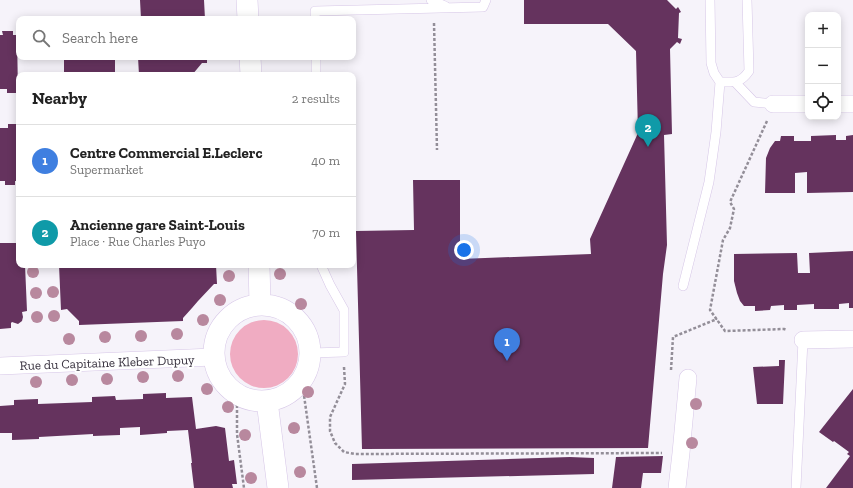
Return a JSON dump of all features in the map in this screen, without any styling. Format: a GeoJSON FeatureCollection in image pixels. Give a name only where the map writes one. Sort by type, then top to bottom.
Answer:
{"type":"FeatureCollection","features":[{"type":"Feature","properties":{"kind":"street"},"geometry":{"type":"LineString","coordinates":[[247,0],[248,16]]}},
{"type":"Feature","properties":{"kind":"street"},"geometry":{"type":"LineString","coordinates":[[250,60],[251,72]]}},
{"type":"Feature","properties":{"kind":"street"},"geometry":{"type":"LineString","coordinates":[[841,104],[853,104]]}},
{"type":"Feature","properties":{"kind":"street"},"geometry":{"type":"LineString","coordinates":[[773,112],[805,105]]}},
{"type":"Feature","properties":{"kind":"street"},"geometry":{"type":"LineString","coordinates":[[259,268],[260,304]]}},
{"type":"Feature","properties":{"kind":"street"},"geometry":{"type":"LineString","coordinates":[[260,304],[276,306],[290,313],[301,324],[308,339],[310,353],[308,368],[302,381],[292,391],[280,398],[267,401],[252,400],[237,395],[225,385],[218,372],[214,357],[215,342],[221,327],[231,315],[245,307],[260,304]]}},
{"type":"Feature","properties":{"kind":"street"},"geometry":{"type":"LineString","coordinates":[[804,340],[853,339]]}},
{"type":"Feature","properties":{"kind":"street","name":"Rue du Capitaine Kleber Dupuy"},"geometry":{"type":"LineString","coordinates":[[0,366],[214,357]]}},
{"type":"Feature","properties":{"kind":"street"},"geometry":{"type":"LineString","coordinates":[[677,488],[688,378]]}},
{"type":"Feature","properties":{"kind":"street"},"geometry":{"type":"LineString","coordinates":[[267,401],[278,488]]}},
{"type":"Feature","properties":{"kind":"lane"},"geometry":{"type":"LineString","coordinates":[[315,16],[315,11],[393,5],[432,4],[448,8],[483,7],[486,0]]}},
{"type":"Feature","properties":{"kind":"lane"},"geometry":{"type":"LineString","coordinates":[[683,286],[709,182],[716,132],[720,82],[714,73],[711,63],[710,0]]}},
{"type":"Feature","properties":{"kind":"lane"},"geometry":{"type":"LineString","coordinates":[[720,82],[735,82],[744,78],[749,71],[747,0]]}},
{"type":"Feature","properties":{"kind":"lane"},"geometry":{"type":"LineString","coordinates":[[316,60],[316,72]]}},
{"type":"Feature","properties":{"kind":"lane"},"geometry":{"type":"LineString","coordinates":[[735,82],[754,102],[773,112]]}},
{"type":"Feature","properties":{"kind":"lane"},"geometry":{"type":"LineString","coordinates":[[310,353],[344,352],[344,310],[322,268]]}},
{"type":"Feature","properties":{"kind":"lane"},"geometry":{"type":"LineString","coordinates":[[796,488],[804,340]]}},
{"type":"Feature","properties":{"kind":"path"},"geometry":{"type":"LineString","coordinates":[[432,4],[437,150]]}},
{"type":"Feature","properties":{"kind":"path"},"geometry":{"type":"LineString","coordinates":[[773,112],[767,121],[730,202],[734,209],[730,228],[723,240],[710,310],[725,331],[784,329],[804,340]]}},
{"type":"Feature","properties":{"kind":"path"},"geometry":{"type":"LineString","coordinates":[[670,376],[673,337],[716,320]]}},
{"type":"Feature","properties":{"kind":"path"},"geometry":{"type":"LineString","coordinates":[[344,352],[345,384],[330,417],[330,431],[335,443],[344,452],[355,454],[681,453]]}},
{"type":"Feature","properties":{"kind":"path"},"geometry":{"type":"LineString","coordinates":[[302,381],[316,488]]}},
{"type":"Feature","properties":{"kind":"path"},"geometry":{"type":"LineString","coordinates":[[237,395],[237,434],[244,488]]}},
{"type":"Feature","properties":{"kind":"shaded area"},"geometry":{"type":"Polygon","coordinates":[[[257,320],[271,320],[283,326],[292,335],[298,347],[296,367],[288,378],[277,386],[271,388],[257,388],[251,386],[240,378],[232,367],[230,361],[230,347],[232,341],[240,330],[251,322],[257,320]]]}},
{"type":"Feature","properties":{"kind":"building"},"geometry":{"type":"Polygon","coordinates":[[[140,0],[204,0],[205,16],[141,16],[140,0]]]}},
{"type":"Feature","properties":{"kind":"building"},"geometry":{"type":"Polygon","coordinates":[[[524,0],[667,0],[676,9],[678,7],[681,12],[679,13],[678,38],[682,39],[680,44],[677,42],[670,49],[672,134],[664,135],[667,245],[663,274],[648,448],[362,449],[356,231],[414,230],[413,180],[460,180],[460,259],[591,254],[590,239],[638,133],[636,51],[608,24],[524,24],[524,0]]]}},
{"type":"Feature","properties":{"kind":"building"},"geometry":{"type":"Polygon","coordinates":[[[2,31],[13,31],[13,35],[16,35],[18,72],[16,72],[16,93],[7,93],[7,89],[0,89],[0,35],[3,35],[2,31]]]}},
{"type":"Feature","properties":{"kind":"building"},"geometry":{"type":"Polygon","coordinates":[[[64,60],[115,60],[115,72],[64,72],[64,60]]]}},
{"type":"Feature","properties":{"kind":"building"},"geometry":{"type":"Polygon","coordinates":[[[138,60],[207,60],[207,63],[202,63],[194,72],[139,72],[138,60]]]}},
{"type":"Feature","properties":{"kind":"building"},"geometry":{"type":"Polygon","coordinates":[[[8,124],[16,124],[15,185],[5,185],[5,181],[0,181],[0,128],[8,128],[8,124]]]}},
{"type":"Feature","properties":{"kind":"building"},"geometry":{"type":"Polygon","coordinates":[[[836,135],[836,140],[846,140],[846,136],[853,135],[853,192],[807,193],[807,172],[795,173],[795,193],[765,193],[766,158],[770,148],[775,141],[780,141],[781,136],[794,136],[794,141],[811,141],[811,136],[836,135]]]}},
{"type":"Feature","properties":{"kind":"building"},"geometry":{"type":"Polygon","coordinates":[[[0,243],[16,243],[16,268],[25,268],[27,311],[22,312],[22,321],[18,324],[12,322],[11,328],[0,329],[0,243]]]}},
{"type":"Feature","properties":{"kind":"building"},"geometry":{"type":"Polygon","coordinates":[[[853,251],[853,308],[849,308],[849,303],[839,304],[839,309],[814,309],[814,304],[797,305],[797,310],[784,310],[784,305],[771,306],[770,310],[755,311],[755,306],[744,306],[740,301],[734,281],[734,254],[797,253],[798,273],[810,273],[809,253],[853,251]]]}},
{"type":"Feature","properties":{"kind":"building"},"geometry":{"type":"Polygon","coordinates":[[[59,268],[216,268],[217,284],[214,284],[198,301],[183,318],[183,321],[79,325],[79,321],[67,309],[61,310],[59,268]]]}},
{"type":"Feature","properties":{"kind":"building"},"geometry":{"type":"Polygon","coordinates":[[[779,360],[785,360],[783,404],[757,404],[753,367],[779,366],[779,360]]]}},
{"type":"Feature","properties":{"kind":"building"},"geometry":{"type":"Polygon","coordinates":[[[853,389],[853,488],[826,488],[850,456],[847,454],[849,452],[819,432],[853,389]]]}},
{"type":"Feature","properties":{"kind":"building"},"geometry":{"type":"Polygon","coordinates":[[[166,393],[166,398],[192,397],[196,429],[216,426],[225,428],[229,461],[234,460],[237,484],[232,484],[233,488],[194,488],[188,430],[140,435],[140,427],[120,428],[120,435],[93,436],[93,434],[12,440],[12,433],[0,433],[0,406],[14,405],[14,400],[38,399],[38,404],[92,402],[92,397],[115,396],[116,400],[143,399],[143,394],[166,393]]]}},
{"type":"Feature","properties":{"kind":"building"},"geometry":{"type":"Polygon","coordinates":[[[663,456],[661,473],[643,473],[641,488],[612,488],[616,457],[663,456]]]}},
{"type":"Feature","properties":{"kind":"building"},"geometry":{"type":"Polygon","coordinates":[[[570,457],[594,458],[594,474],[352,480],[352,464],[570,457]]]}},
{"type":"Feature","properties":{"kind":"place","name":"Ancienne gare Saint-Louis"},"geometry":{"type":"Point","coordinates":[648,147]}},
{"type":"Feature","properties":{"kind":"place","name":"Centre Commercial E.Leclerc"},"geometry":{"type":"Point","coordinates":[507,361]}}]}
